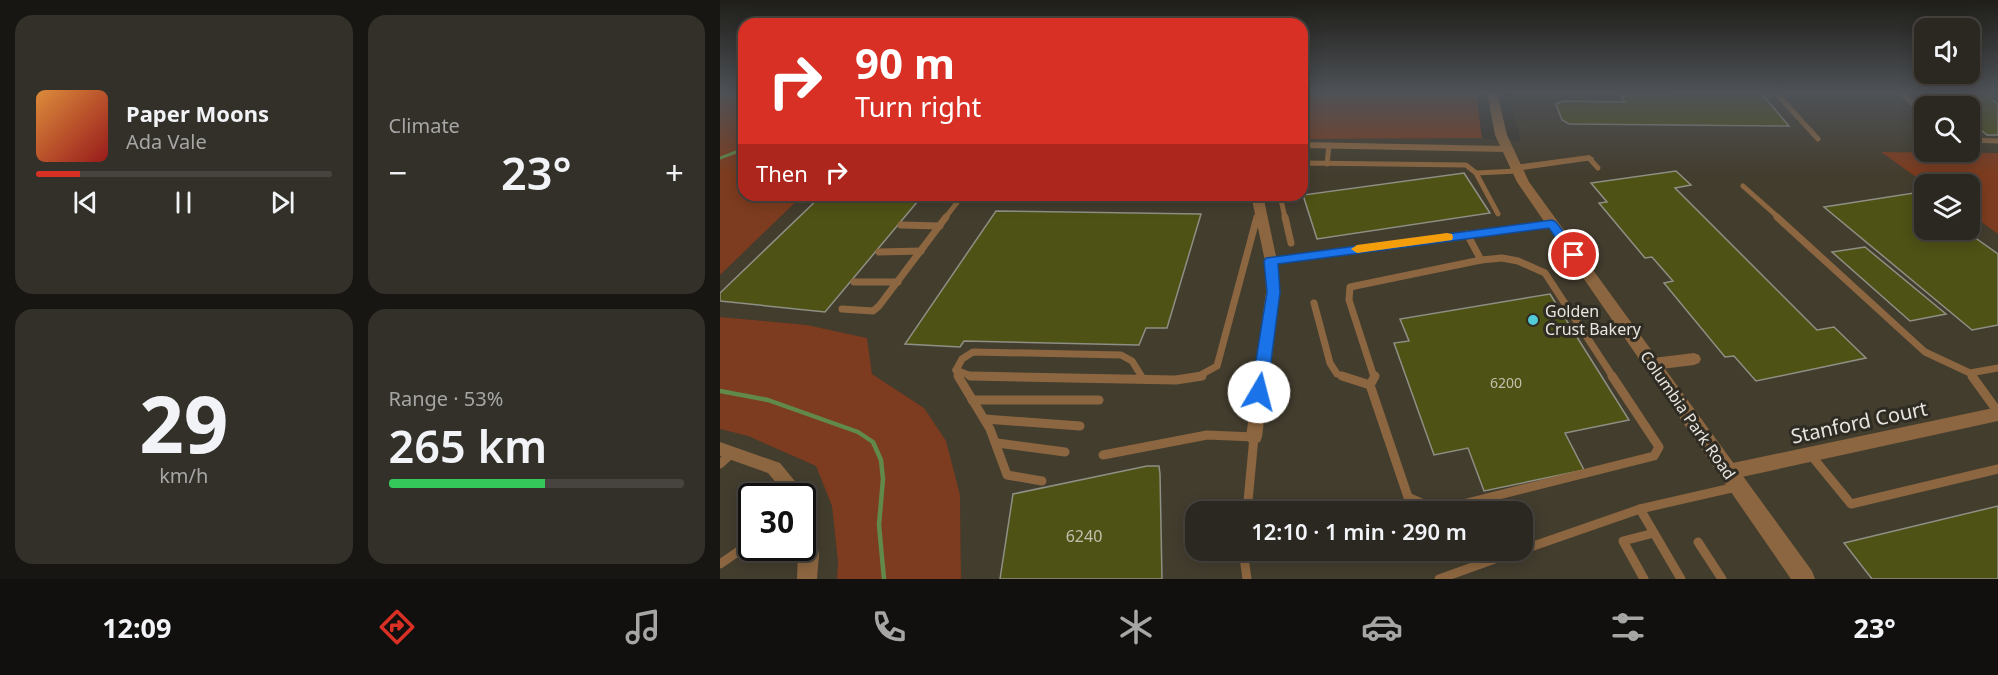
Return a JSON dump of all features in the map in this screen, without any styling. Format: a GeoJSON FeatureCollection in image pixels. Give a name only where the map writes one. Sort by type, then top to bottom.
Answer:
{"type":"FeatureCollection","features":[{"type":"Feature","properties":{"kind":"street","name":"Columbia Park Road"},"geometry":{"type":"LineString","coordinates":[[1497,120],[1516,170],[1552,224],[1804,579]]}},
{"type":"Feature","properties":{"kind":"street"},"geometry":{"type":"LineString","coordinates":[[1308,145],[1506,148]]}},
{"type":"Feature","properties":{"kind":"street"},"geometry":{"type":"LineString","coordinates":[[1516,170],[1589,158]]}},
{"type":"Feature","properties":{"kind":"street"},"geometry":{"type":"LineString","coordinates":[[1254,437],[1274,292],[1271,261],[1259,201]]}},
{"type":"Feature","properties":{"kind":"street"},"geometry":{"type":"LineString","coordinates":[[1653,364],[1694,359]]}},
{"type":"Feature","properties":{"kind":"street","name":"Stanford Court"},"geometry":{"type":"LineString","coordinates":[[1728,472],[1998,413]]}},
{"type":"Feature","properties":{"kind":"street"},"geometry":{"type":"LineString","coordinates":[[724,456],[774,468],[787,483]]}},
{"type":"Feature","properties":{"kind":"street"},"geometry":{"type":"LineString","coordinates":[[807,579],[808,561]]}},
{"type":"Feature","properties":{"kind":"lane"},"geometry":{"type":"LineString","coordinates":[[1801,120],[1818,139]]}},
{"type":"Feature","properties":{"kind":"lane"},"geometry":{"type":"LineString","coordinates":[[1980,140],[1998,141]]}},
{"type":"Feature","properties":{"kind":"lane"},"geometry":{"type":"LineString","coordinates":[[1327,164],[1329,145]]}},
{"type":"Feature","properties":{"kind":"lane"},"geometry":{"type":"LineString","coordinates":[[1589,158],[1598,168]]}},
{"type":"Feature","properties":{"kind":"lane"},"geometry":{"type":"LineString","coordinates":[[1308,164],[1466,165],[1476,173],[1498,214]]}},
{"type":"Feature","properties":{"kind":"lane"},"geometry":{"type":"LineString","coordinates":[[1476,173],[1516,170]]}},
{"type":"Feature","properties":{"kind":"lane"},"geometry":{"type":"LineString","coordinates":[[1743,186],[1925,352],[1948,365],[1970,373],[1998,368]]}},
{"type":"Feature","properties":{"kind":"lane"},"geometry":{"type":"LineString","coordinates":[[842,309],[873,311],[879,306],[959,201]]}},
{"type":"Feature","properties":{"kind":"lane"},"geometry":{"type":"LineString","coordinates":[[956,370],[971,376],[1134,379],[1199,377],[1217,366],[1259,201]]}},
{"type":"Feature","properties":{"kind":"lane"},"geometry":{"type":"LineString","coordinates":[[1281,201],[1291,243]]}},
{"type":"Feature","properties":{"kind":"lane"},"geometry":{"type":"LineString","coordinates":[[1271,261],[1552,224]]}},
{"type":"Feature","properties":{"kind":"lane"},"geometry":{"type":"LineString","coordinates":[[901,225],[940,226]]}},
{"type":"Feature","properties":{"kind":"lane"},"geometry":{"type":"LineString","coordinates":[[1467,234],[1481,260]]}},
{"type":"Feature","properties":{"kind":"lane"},"geometry":{"type":"LineString","coordinates":[[879,252],[921,251]]}},
{"type":"Feature","properties":{"kind":"lane"},"geometry":{"type":"LineString","coordinates":[[1502,258],[1518,261],[1545,273],[1659,447],[1654,456],[1451,507],[1424,504],[1408,497],[1370,385],[1375,376],[1349,300],[1350,287],[1481,260],[1502,258]]}},
{"type":"Feature","properties":{"kind":"lane"},"geometry":{"type":"LineString","coordinates":[[854,282],[897,282]]}},
{"type":"Feature","properties":{"kind":"lane"},"geometry":{"type":"LineString","coordinates":[[1314,303],[1330,363],[1337,374],[1370,385]]}},
{"type":"Feature","properties":{"kind":"lane"},"geometry":{"type":"LineString","coordinates":[[1042,481],[1007,475],[997,443],[985,419],[959,380],[956,370],[962,359],[973,352],[1121,355],[1132,361],[1142,377]]}},
{"type":"Feature","properties":{"kind":"lane"},"geometry":{"type":"LineString","coordinates":[[1970,373],[1998,413]]}},
{"type":"Feature","properties":{"kind":"lane"},"geometry":{"type":"LineString","coordinates":[[972,400],[1100,400]]}},
{"type":"Feature","properties":{"kind":"lane"},"geometry":{"type":"LineString","coordinates":[[985,419],[1080,426]]}},
{"type":"Feature","properties":{"kind":"lane"},"geometry":{"type":"LineString","coordinates":[[1103,455],[1207,435],[1254,437],[1248,501]]}},
{"type":"Feature","properties":{"kind":"lane"},"geometry":{"type":"LineString","coordinates":[[997,443],[1065,452]]}},
{"type":"Feature","properties":{"kind":"lane"},"geometry":{"type":"LineString","coordinates":[[1810,454],[1851,504],[1998,469]]}},
{"type":"Feature","properties":{"kind":"lane"},"geometry":{"type":"LineString","coordinates":[[1533,546],[1640,509],[1739,487]]}},
{"type":"Feature","properties":{"kind":"lane"},"geometry":{"type":"LineString","coordinates":[[1640,509],[1681,579]]}},
{"type":"Feature","properties":{"kind":"lane"},"geometry":{"type":"LineString","coordinates":[[1644,579],[1623,541],[1654,533]]}},
{"type":"Feature","properties":{"kind":"lane"},"geometry":{"type":"LineString","coordinates":[[1698,542],[1722,579]]}},
{"type":"Feature","properties":{"kind":"lane"},"geometry":{"type":"LineString","coordinates":[[720,564],[738,552]]}},
{"type":"Feature","properties":{"kind":"lane"},"geometry":{"type":"LineString","coordinates":[[1245,561],[1247,579]]}},
{"type":"Feature","properties":{"kind":"lane"},"geometry":{"type":"LineString","coordinates":[[1439,579],[1490,561]]}},
{"type":"Feature","properties":{"kind":"shaded area"},"geometry":{"type":"Polygon","coordinates":[[[720,120],[738,120],[738,201],[797,201],[720,275],[720,120]]]}},
{"type":"Feature","properties":{"kind":"shaded area"},"geometry":{"type":"Polygon","coordinates":[[[1308,120],[1480,120],[1482,138],[1308,139],[1308,120]]]}},
{"type":"Feature","properties":{"kind":"shaded area"},"geometry":{"type":"Polygon","coordinates":[[[1516,120],[1914,120],[1914,152],[1882,152],[1914,175],[1914,240],[1980,240],[1980,221],[1998,234],[1998,579],[961,579],[960,495],[924,408],[872,374],[867,338],[807,325],[720,317],[720,275],[797,201],[1308,201],[1308,139],[1482,138],[1521,142],[1516,120]]]}},
{"type":"Feature","properties":{"kind":"shaded area"},"geometry":{"type":"Polygon","coordinates":[[[1980,120],[1998,120],[1998,153],[1980,153],[1980,120]]]}},
{"type":"Feature","properties":{"kind":"shaded area"},"geometry":{"type":"Polygon","coordinates":[[[1881,152],[1914,152],[1914,162],[1980,162],[1980,153],[1998,153],[1998,234],[1980,221],[1980,174],[1914,175],[1881,152]]]}},
{"type":"Feature","properties":{"kind":"shaded area"},"geometry":{"type":"Polygon","coordinates":[[[720,317],[807,325],[867,338],[872,374],[924,408],[946,441],[960,495],[961,579],[837,579],[838,562],[832,506],[816,466],[748,436],[720,429],[720,317]]]}},
{"type":"Feature","properties":{"kind":"shaded area"},"geometry":{"type":"Polygon","coordinates":[[[720,429],[748,436],[816,466],[832,506],[838,562],[837,579],[720,579],[720,429]]]}},
{"type":"Feature","properties":{"kind":"building"},"geometry":{"type":"Polygon","coordinates":[[[1562,120],[1784,120],[1789,126],[1569,124],[1562,120]]]}},
{"type":"Feature","properties":{"kind":"building"},"geometry":{"type":"Polygon","coordinates":[[[1980,120],[1998,120],[1998,135],[1987,135],[1980,129],[1980,120]]]}},
{"type":"Feature","properties":{"kind":"building"},"geometry":{"type":"Polygon","coordinates":[[[1676,171],[1691,185],[1675,188],[1817,330],[1834,327],[1866,358],[1756,381],[1734,356],[1725,357],[1664,283],[1673,281],[1652,257],[1645,258],[1599,203],[1607,202],[1591,183],[1676,171]]]}},
{"type":"Feature","properties":{"kind":"building"},"geometry":{"type":"Polygon","coordinates":[[[1464,173],[1490,213],[1317,239],[1305,201],[1308,201],[1308,194],[1464,173]]]}},
{"type":"Feature","properties":{"kind":"building"},"geometry":{"type":"Polygon","coordinates":[[[1914,193],[1914,240],[1978,240],[1998,254],[1998,325],[1972,330],[1824,207],[1914,193]]]}},
{"type":"Feature","properties":{"kind":"building"},"geometry":{"type":"Polygon","coordinates":[[[816,201],[918,201],[825,312],[720,301],[720,293],[816,201]]]}},
{"type":"Feature","properties":{"kind":"building"},"geometry":{"type":"Polygon","coordinates":[[[996,211],[1201,214],[1167,328],[1146,328],[1139,345],[964,341],[960,347],[905,344],[996,211]]]}},
{"type":"Feature","properties":{"kind":"building"},"geometry":{"type":"Polygon","coordinates":[[[1865,247],[1946,314],[1910,321],[1832,252],[1865,247]]]}},
{"type":"Feature","properties":{"kind":"building"},"geometry":{"type":"Polygon","coordinates":[[[1550,294],[1629,420],[1565,433],[1584,470],[1484,491],[1468,448],[1434,455],[1394,343],[1409,341],[1400,319],[1550,294]]]}},
{"type":"Feature","properties":{"kind":"building"},"geometry":{"type":"Polygon","coordinates":[[[1147,466],[1159,466],[1162,579],[1000,579],[1013,494],[1147,466]]]}},
{"type":"Feature","properties":{"kind":"building"},"geometry":{"type":"Polygon","coordinates":[[[1998,506],[1998,579],[1872,579],[1844,543],[1998,506]]]}},
{"type":"Feature","properties":{"kind":"waterway"},"geometry":{"type":"LineString","coordinates":[[720,158],[738,151]]}},
{"type":"Feature","properties":{"kind":"waterway"},"geometry":{"type":"LineString","coordinates":[[720,391],[768,400],[858,432],[873,442],[881,460],[883,479],[879,525],[884,579]]}},
{"type":"Feature","properties":{"kind":"slow traffic"},"geometry":{"type":"LineString","coordinates":[[1357,249],[1447,237]]}},
{"type":"Feature","properties":{"kind":"place","name":"Golden Crust Bakery"},"geometry":{"type":"Point","coordinates":[1533,320]}},
{"type":"Feature","properties":{"kind":"route"},"geometry":{"type":"LineString","coordinates":[[1259,392],[1274,292],[1271,261],[1552,224],[1574,255]]}}]}
